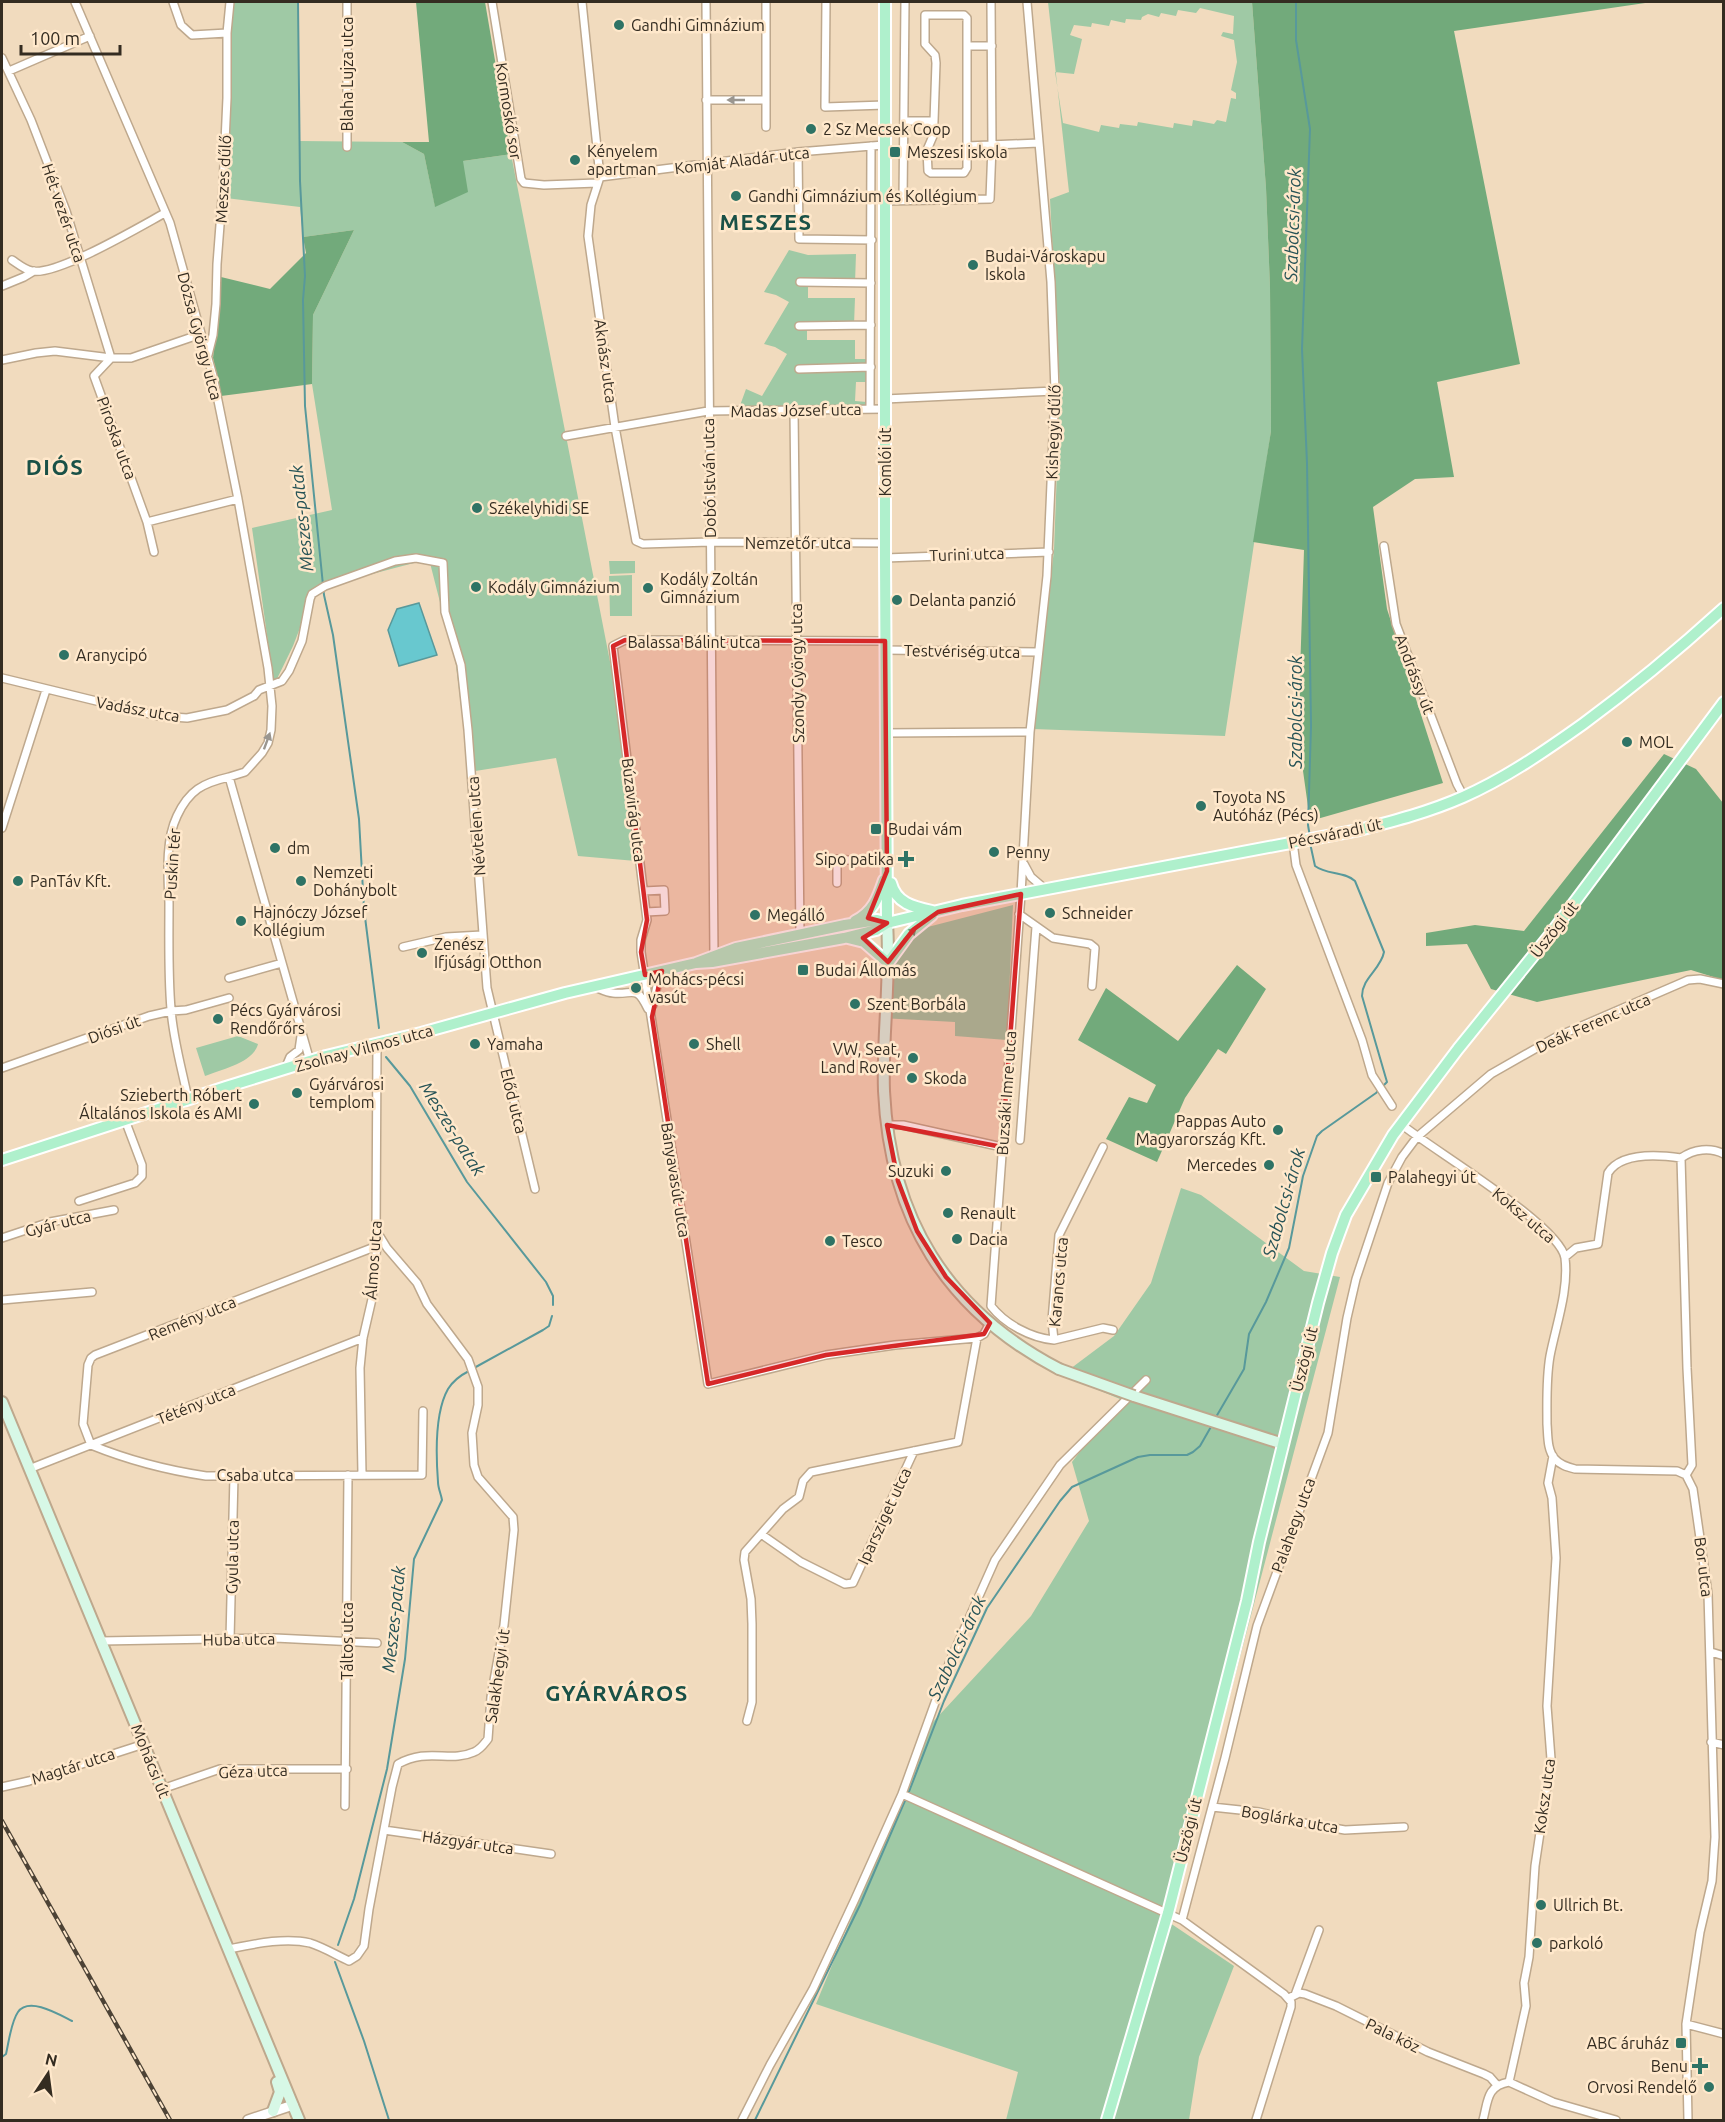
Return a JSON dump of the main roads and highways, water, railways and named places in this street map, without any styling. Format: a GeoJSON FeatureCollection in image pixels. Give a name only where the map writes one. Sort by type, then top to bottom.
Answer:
{"type":"FeatureCollection","features":[{"type":"Feature","properties":{"kind":"main road","name":"Komlói út"},"geometry":{"type":"LineString","coordinates":[[885,2],[887,923]]}},
{"type":"Feature","properties":{"kind":"main road","name":"Pécsváradi út"},"geometry":{"type":"LineString","coordinates":[[887,923],[1020,894],[1359,830],[1412,816],[1464,796],[1507,775],[1529,761],[1614,702],[1724,608]]}},
{"type":"Feature","properties":{"kind":"main road","name":"Üszögi út"},"geometry":{"type":"LineString","coordinates":[[1107,2121],[1168,1913],[1247,1601],[1318,1303],[1339,1231],[1365,1179],[1401,1124],[1550,935],[1724,702]]}},
{"type":"Feature","properties":{"kind":"main road"},"geometry":{"type":"LineString","coordinates":[[887,871],[892,888],[899,898],[914,907],[938,912]]}},
{"type":"Feature","properties":{"kind":"main road"},"geometry":{"type":"LineString","coordinates":[[845,925],[863,916],[874,907],[887,871]]}},
{"type":"Feature","properties":{"kind":"main road"},"geometry":{"type":"LineString","coordinates":[[888,963],[909,934],[938,912]]}},
{"type":"Feature","properties":{"kind":"main road","name":"Zsolnay Vilmos utca"},"geometry":{"type":"LineString","coordinates":[[2,1160],[310,1061],[594,986],[696,963],[736,948],[845,925],[877,920],[887,923]]}},
{"type":"Feature","properties":{"kind":"main road"},"geometry":{"type":"LineString","coordinates":[[887,923],[888,963],[884,1064],[889,1142],[898,1181],[917,1230],[936,1263],[957,1291],[990,1323],[1032,1354],[1059,1368],[1213,1423],[1283,1444]]}},
{"type":"Feature","properties":{"kind":"main road","name":"Zsolnay Vilmos utca"},"geometry":{"type":"LineString","coordinates":[[696,963],[844,938],[876,930],[887,923]]}},
{"type":"Feature","properties":{"kind":"main road"},"geometry":{"type":"LineString","coordinates":[[844,938],[864,942],[888,963]]}},
{"type":"Feature","properties":{"kind":"main road","name":"Mohácsi út"},"geometry":{"type":"LineString","coordinates":[[2,1402],[299,2121]]}},
{"type":"Feature","properties":{"kind":"main road"},"geometry":{"type":"LineString","coordinates":[[273,2111],[280,2092],[273,2072],[275,2062]]}},
{"type":"Feature","properties":{"kind":"water"},"geometry":{"type":"Polygon","coordinates":[[[419,603],[437,655],[399,666],[388,630],[397,609],[419,603]]]}},
{"type":"Feature","properties":{"kind":"waterway","name":"Meszes-patak"},"geometry":{"type":"LineString","coordinates":[[298,2],[300,181],[305,276],[303,300],[305,406],[324,595],[333,635],[359,819],[364,909],[379,1028]]}},
{"type":"Feature","properties":{"kind":"waterway","name":"Szabolcsi-árok"},"geometry":{"type":"LineString","coordinates":[[1296,2],[1296,40],[1310,129],[1302,349],[1307,463],[1311,726],[1308,825],[1310,837]]}},
{"type":"Feature","properties":{"kind":"waterway","name":"Szabolcsi-árok"},"geometry":{"type":"LineString","coordinates":[[1216,1417],[1244,1369],[1249,1334],[1266,1302],[1289,1248],[1303,1176],[1317,1136],[1376,1093],[1387,1082],[1362,996],[1365,984],[1379,964],[1384,952],[1355,881],[1315,866],[1310,843]]}},
{"type":"Feature","properties":{"kind":"waterway","name":"Meszes-patak"},"geometry":{"type":"LineString","coordinates":[[386,1057],[410,1086],[467,1182],[546,1282],[553,1296],[553,1305]]}},
{"type":"Feature","properties":{"kind":"waterway","name":"Meszes-patak"},"geometry":{"type":"LineString","coordinates":[[474,1368],[543,1330],[549,1326],[552,1316]]}},
{"type":"Feature","properties":{"kind":"waterway","name":"Meszes-patak"},"geometry":{"type":"LineString","coordinates":[[338,1945],[354,1899],[387,1769],[405,1659],[414,1559],[442,1500],[438,1484],[437,1460],[437,1434],[441,1410],[450,1386],[457,1378],[469,1371]]}},
{"type":"Feature","properties":{"kind":"waterway","name":"Szabolcsi-árok"},"geometry":{"type":"LineString","coordinates":[[755,2120],[860,1905],[910,1789],[944,1701],[987,1608],[1072,1487],[1138,1457],[1187,1455],[1200,1446],[1212,1425]]}},
{"type":"Feature","properties":{"kind":"waterway","name":"Meszes-patak"},"geometry":{"type":"LineString","coordinates":[[335,1962],[364,2041],[389,2120]]}},
{"type":"Feature","properties":{"kind":"waterway"},"geometry":{"type":"LineString","coordinates":[[2,2057],[6,2054],[16,2016],[23,2008],[29,2006],[45,2008],[72,2021]]}},
{"type":"Feature","properties":{"kind":"railway"},"geometry":{"type":"LineString","coordinates":[[2,1821],[170,2120]]}},
{"type":"Feature","properties":{"kind":"place","name":"Gandhi Gimnázium"},"geometry":{"type":"Point","coordinates":[619,25]}},
{"type":"Feature","properties":{"kind":"place","name":"2 Sz Mecsek Coop"},"geometry":{"type":"Point","coordinates":[811,129]}},
{"type":"Feature","properties":{"kind":"place","name":"Meszesi iskola"},"geometry":{"type":"Point","coordinates":[895,152]}},
{"type":"Feature","properties":{"kind":"place","name":"Kényelem apartman"},"geometry":{"type":"Point","coordinates":[575,160]}},
{"type":"Feature","properties":{"kind":"place","name":"Gandhi Gimnázium és Kollégium"},"geometry":{"type":"Point","coordinates":[736,196]}},
{"type":"Feature","properties":{"kind":"place","name":"Budai-Városkapu Iskola"},"geometry":{"type":"Point","coordinates":[973,265]}},
{"type":"Feature","properties":{"kind":"place","name":"Székelyhidi SE"},"geometry":{"type":"Point","coordinates":[477,508]}},
{"type":"Feature","properties":{"kind":"place","name":"Kodály Gimnázium"},"geometry":{"type":"Point","coordinates":[476,587]}},
{"type":"Feature","properties":{"kind":"place","name":"Kodály Zoltán Gimnázium"},"geometry":{"type":"Point","coordinates":[648,588]}},
{"type":"Feature","properties":{"kind":"place","name":"Delanta panzió"},"geometry":{"type":"Point","coordinates":[897,600]}},
{"type":"Feature","properties":{"kind":"place","name":"Aranycipó"},"geometry":{"type":"Point","coordinates":[64,655]}},
{"type":"Feature","properties":{"kind":"place","name":"MOL"},"geometry":{"type":"Point","coordinates":[1627,742]}},
{"type":"Feature","properties":{"kind":"place","name":"Toyota NS Autóház (Pécs)"},"geometry":{"type":"Point","coordinates":[1201,806]}},
{"type":"Feature","properties":{"kind":"place","name":"Budai vám"},"geometry":{"type":"Point","coordinates":[876,829]}},
{"type":"Feature","properties":{"kind":"place","name":"dm"},"geometry":{"type":"Point","coordinates":[275,848]}},
{"type":"Feature","properties":{"kind":"place","name":"Penny"},"geometry":{"type":"Point","coordinates":[994,852]}},
{"type":"Feature","properties":{"kind":"place","name":"Sipo patika"},"geometry":{"type":"Point","coordinates":[906,859]}},
{"type":"Feature","properties":{"kind":"place","name":"PanTáv Kft."},"geometry":{"type":"Point","coordinates":[18,881]}},
{"type":"Feature","properties":{"kind":"place","name":"Nemzeti Dohánybolt"},"geometry":{"type":"Point","coordinates":[301,881]}},
{"type":"Feature","properties":{"kind":"place","name":"Schneider"},"geometry":{"type":"Point","coordinates":[1050,913]}},
{"type":"Feature","properties":{"kind":"place","name":"Megálló"},"geometry":{"type":"Point","coordinates":[755,915]}},
{"type":"Feature","properties":{"kind":"place","name":"Hajnóczy József Kollégium"},"geometry":{"type":"Point","coordinates":[241,921]}},
{"type":"Feature","properties":{"kind":"place","name":"Zenész Ifjúsági Otthon"},"geometry":{"type":"Point","coordinates":[422,953]}},
{"type":"Feature","properties":{"kind":"place","name":"Budai Állomás"},"geometry":{"type":"Point","coordinates":[803,970]}},
{"type":"Feature","properties":{"kind":"place","name":"Mohács-pécsi vasút"},"geometry":{"type":"Point","coordinates":[636,988]}},
{"type":"Feature","properties":{"kind":"place","name":"Szent Borbála"},"geometry":{"type":"Point","coordinates":[855,1004]}},
{"type":"Feature","properties":{"kind":"place","name":"Pécs Gyárvárosi Rendőrőrs"},"geometry":{"type":"Point","coordinates":[218,1019]}},
{"type":"Feature","properties":{"kind":"place","name":"Yamaha"},"geometry":{"type":"Point","coordinates":[475,1044]}},
{"type":"Feature","properties":{"kind":"place","name":"Shell"},"geometry":{"type":"Point","coordinates":[694,1044]}},
{"type":"Feature","properties":{"kind":"place","name":"VW, Seat, Land Rover"},"geometry":{"type":"Point","coordinates":[913,1058]}},
{"type":"Feature","properties":{"kind":"place","name":"Skoda"},"geometry":{"type":"Point","coordinates":[912,1078]}},
{"type":"Feature","properties":{"kind":"place","name":"Gyárvárosi templom"},"geometry":{"type":"Point","coordinates":[297,1093]}},
{"type":"Feature","properties":{"kind":"place","name":"Szieberth Róbert Általános Iskola és AMI"},"geometry":{"type":"Point","coordinates":[254,1104]}},
{"type":"Feature","properties":{"kind":"place","name":"Pappas Auto Magyarország Kft."},"geometry":{"type":"Point","coordinates":[1278,1130]}},
{"type":"Feature","properties":{"kind":"place","name":"Mercedes"},"geometry":{"type":"Point","coordinates":[1269,1165]}},
{"type":"Feature","properties":{"kind":"place","name":"Suzuki"},"geometry":{"type":"Point","coordinates":[946,1171]}},
{"type":"Feature","properties":{"kind":"place","name":"Palahegyi út"},"geometry":{"type":"Point","coordinates":[1376,1177]}},
{"type":"Feature","properties":{"kind":"place","name":"Renault"},"geometry":{"type":"Point","coordinates":[948,1213]}},
{"type":"Feature","properties":{"kind":"place","name":"Dacia"},"geometry":{"type":"Point","coordinates":[957,1239]}},
{"type":"Feature","properties":{"kind":"place","name":"Tesco"},"geometry":{"type":"Point","coordinates":[830,1241]}},
{"type":"Feature","properties":{"kind":"place","name":"Ullrich Bt."},"geometry":{"type":"Point","coordinates":[1541,1905]}},
{"type":"Feature","properties":{"kind":"place","name":"parkoló"},"geometry":{"type":"Point","coordinates":[1537,1943]}},
{"type":"Feature","properties":{"kind":"place","name":"ABC áruház"},"geometry":{"type":"Point","coordinates":[1681,2043]}},
{"type":"Feature","properties":{"kind":"place","name":"Benu"},"geometry":{"type":"Point","coordinates":[1700,2066]}},
{"type":"Feature","properties":{"kind":"place","name":"Orvosi Rendelő"},"geometry":{"type":"Point","coordinates":[1709,2087]}},
{"type":"Feature","properties":{"kind":"district","name":"MESZES"},"geometry":{"type":"Point","coordinates":[766,222]}},
{"type":"Feature","properties":{"kind":"district","name":"DIÓS"},"geometry":{"type":"Point","coordinates":[55,467]}},
{"type":"Feature","properties":{"kind":"district","name":"GYÁRVÁROS"},"geometry":{"type":"Point","coordinates":[617,1693]}}]}
